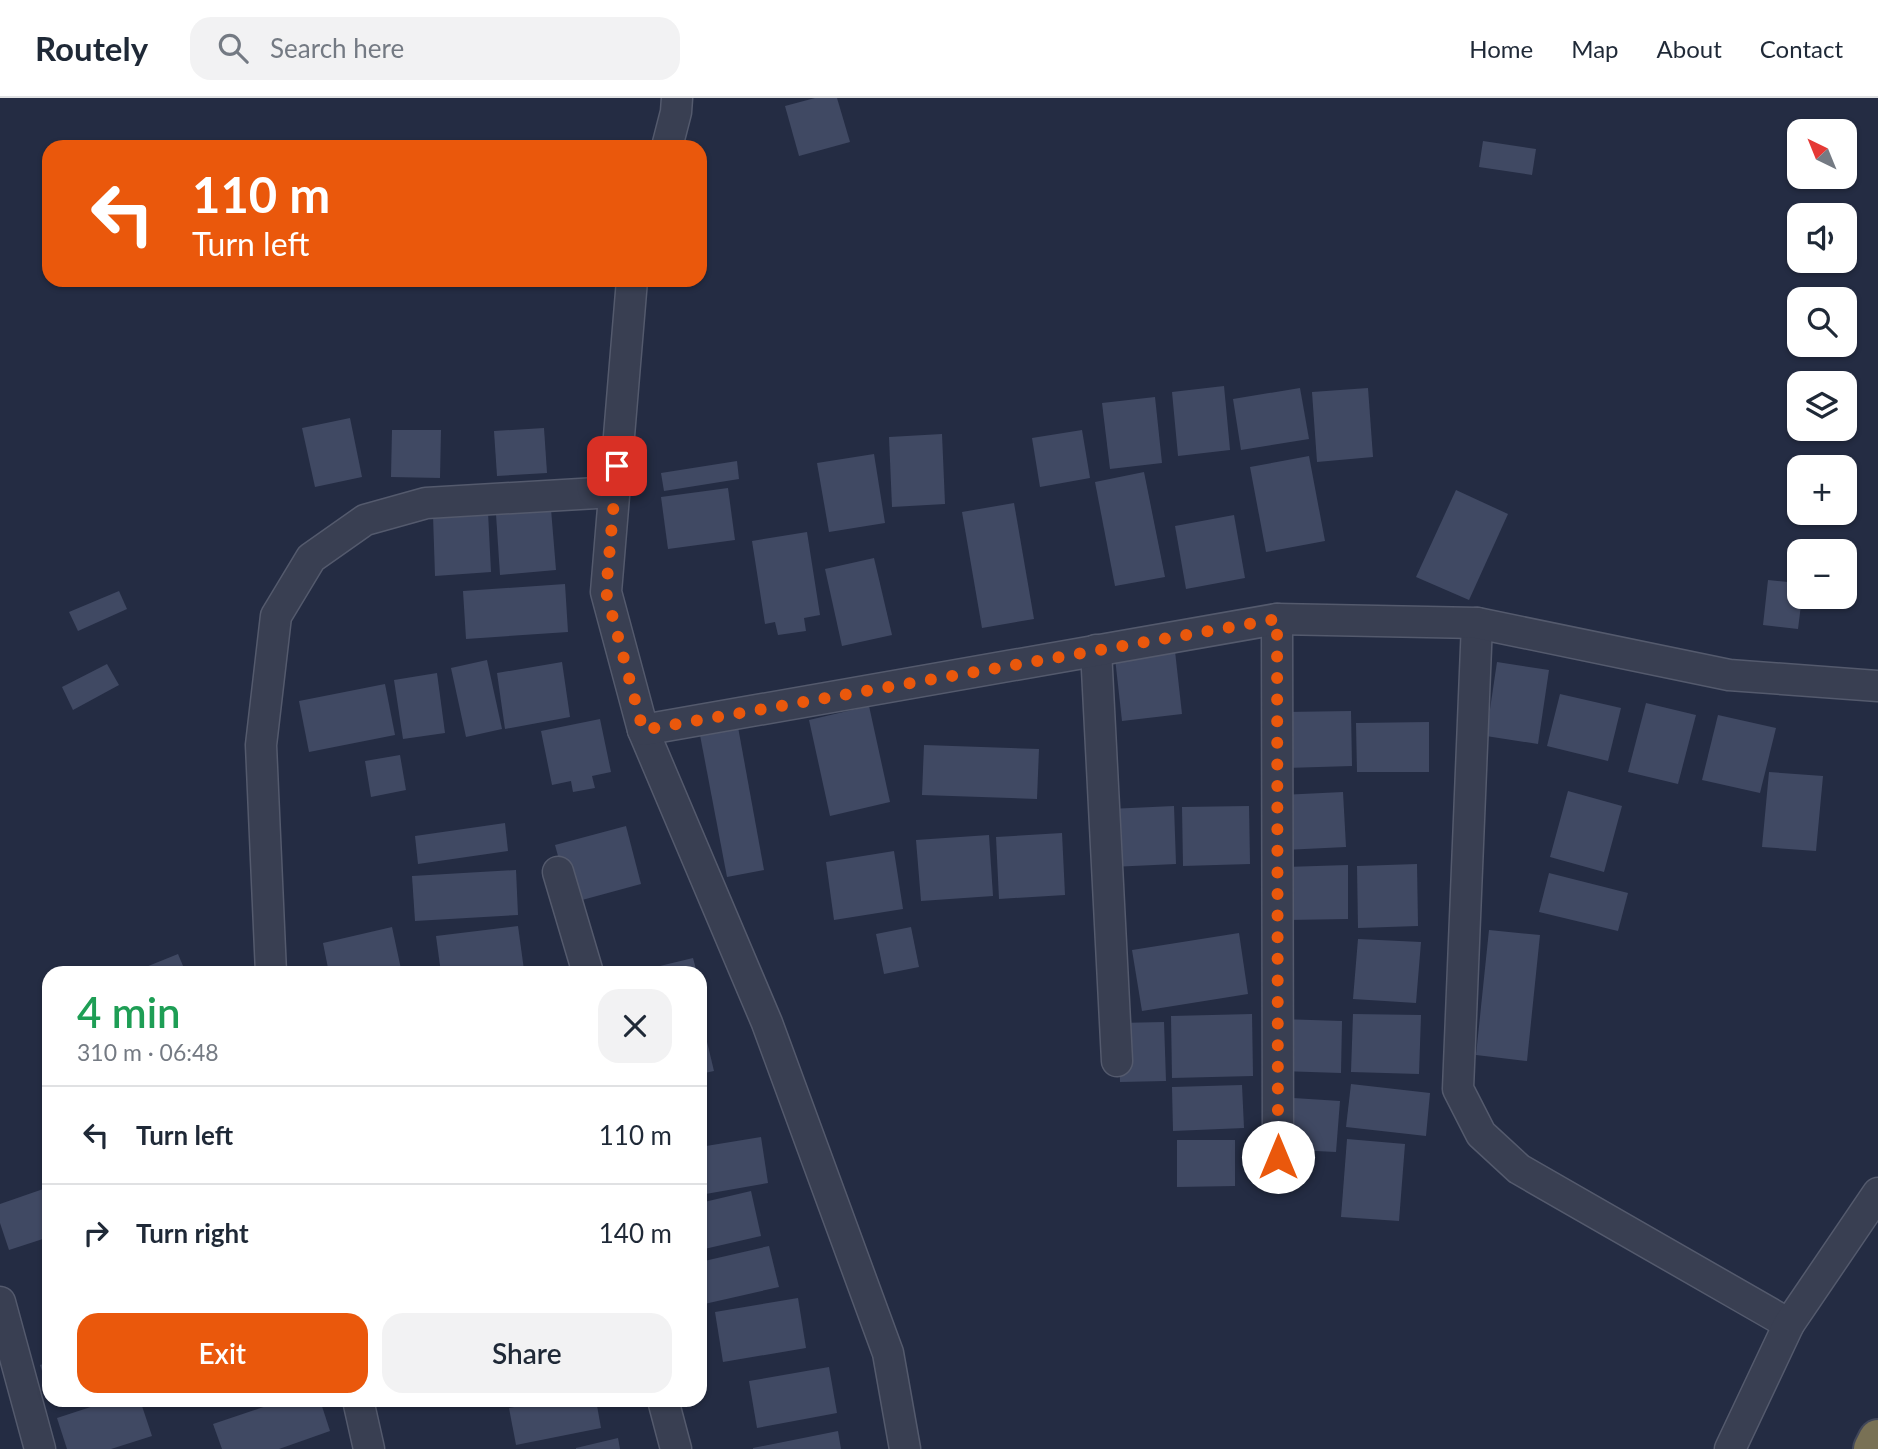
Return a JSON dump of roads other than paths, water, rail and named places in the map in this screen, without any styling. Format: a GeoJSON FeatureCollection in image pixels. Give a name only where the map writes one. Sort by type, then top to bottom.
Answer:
{"type":"FeatureCollection","features":[{"type":"Feature","properties":{"kind":"highway"},"geometry":{"type":"LineString","coordinates":[[1873,1449],[1878,1439]]}},
{"type":"Feature","properties":{"kind":"street"},"geometry":{"type":"LineString","coordinates":[[669,140],[677,98]]}},
{"type":"Feature","properties":{"kind":"street"},"geometry":{"type":"LineString","coordinates":[[631,287],[606,592],[643,730],[768,1023],[884,1340],[905,1449]]}},
{"type":"Feature","properties":{"kind":"street"},"geometry":{"type":"LineString","coordinates":[[271,966],[261,745],[276,616],[311,558],[365,520],[426,503],[614,492]]}},
{"type":"Feature","properties":{"kind":"street"},"geometry":{"type":"LineString","coordinates":[[643,730],[1277,619],[1477,623],[1729,675],[1878,686]]}},
{"type":"Feature","properties":{"kind":"street"},"geometry":{"type":"LineString","coordinates":[[1277,619],[1278,1157]]}},
{"type":"Feature","properties":{"kind":"street"},"geometry":{"type":"LineString","coordinates":[[1477,623],[1458,1089],[1481,1134],[1519,1169],[1789,1324]]}},
{"type":"Feature","properties":{"kind":"street"},"geometry":{"type":"LineString","coordinates":[[1097,650],[1117,1061]]}},
{"type":"Feature","properties":{"kind":"street"},"geometry":{"type":"LineString","coordinates":[[558,872],[586,966]]}},
{"type":"Feature","properties":{"kind":"street"},"geometry":{"type":"LineString","coordinates":[[1730,1449],[1789,1324],[1878,1193]]}},
{"type":"Feature","properties":{"kind":"street"},"geometry":{"type":"LineString","coordinates":[[0,1302],[40,1449]]}},
{"type":"Feature","properties":{"kind":"street"},"geometry":{"type":"LineString","coordinates":[[360,1407],[369,1449]]}},
{"type":"Feature","properties":{"kind":"street"},"geometry":{"type":"LineString","coordinates":[[665,1407],[676,1449]]}}]}
